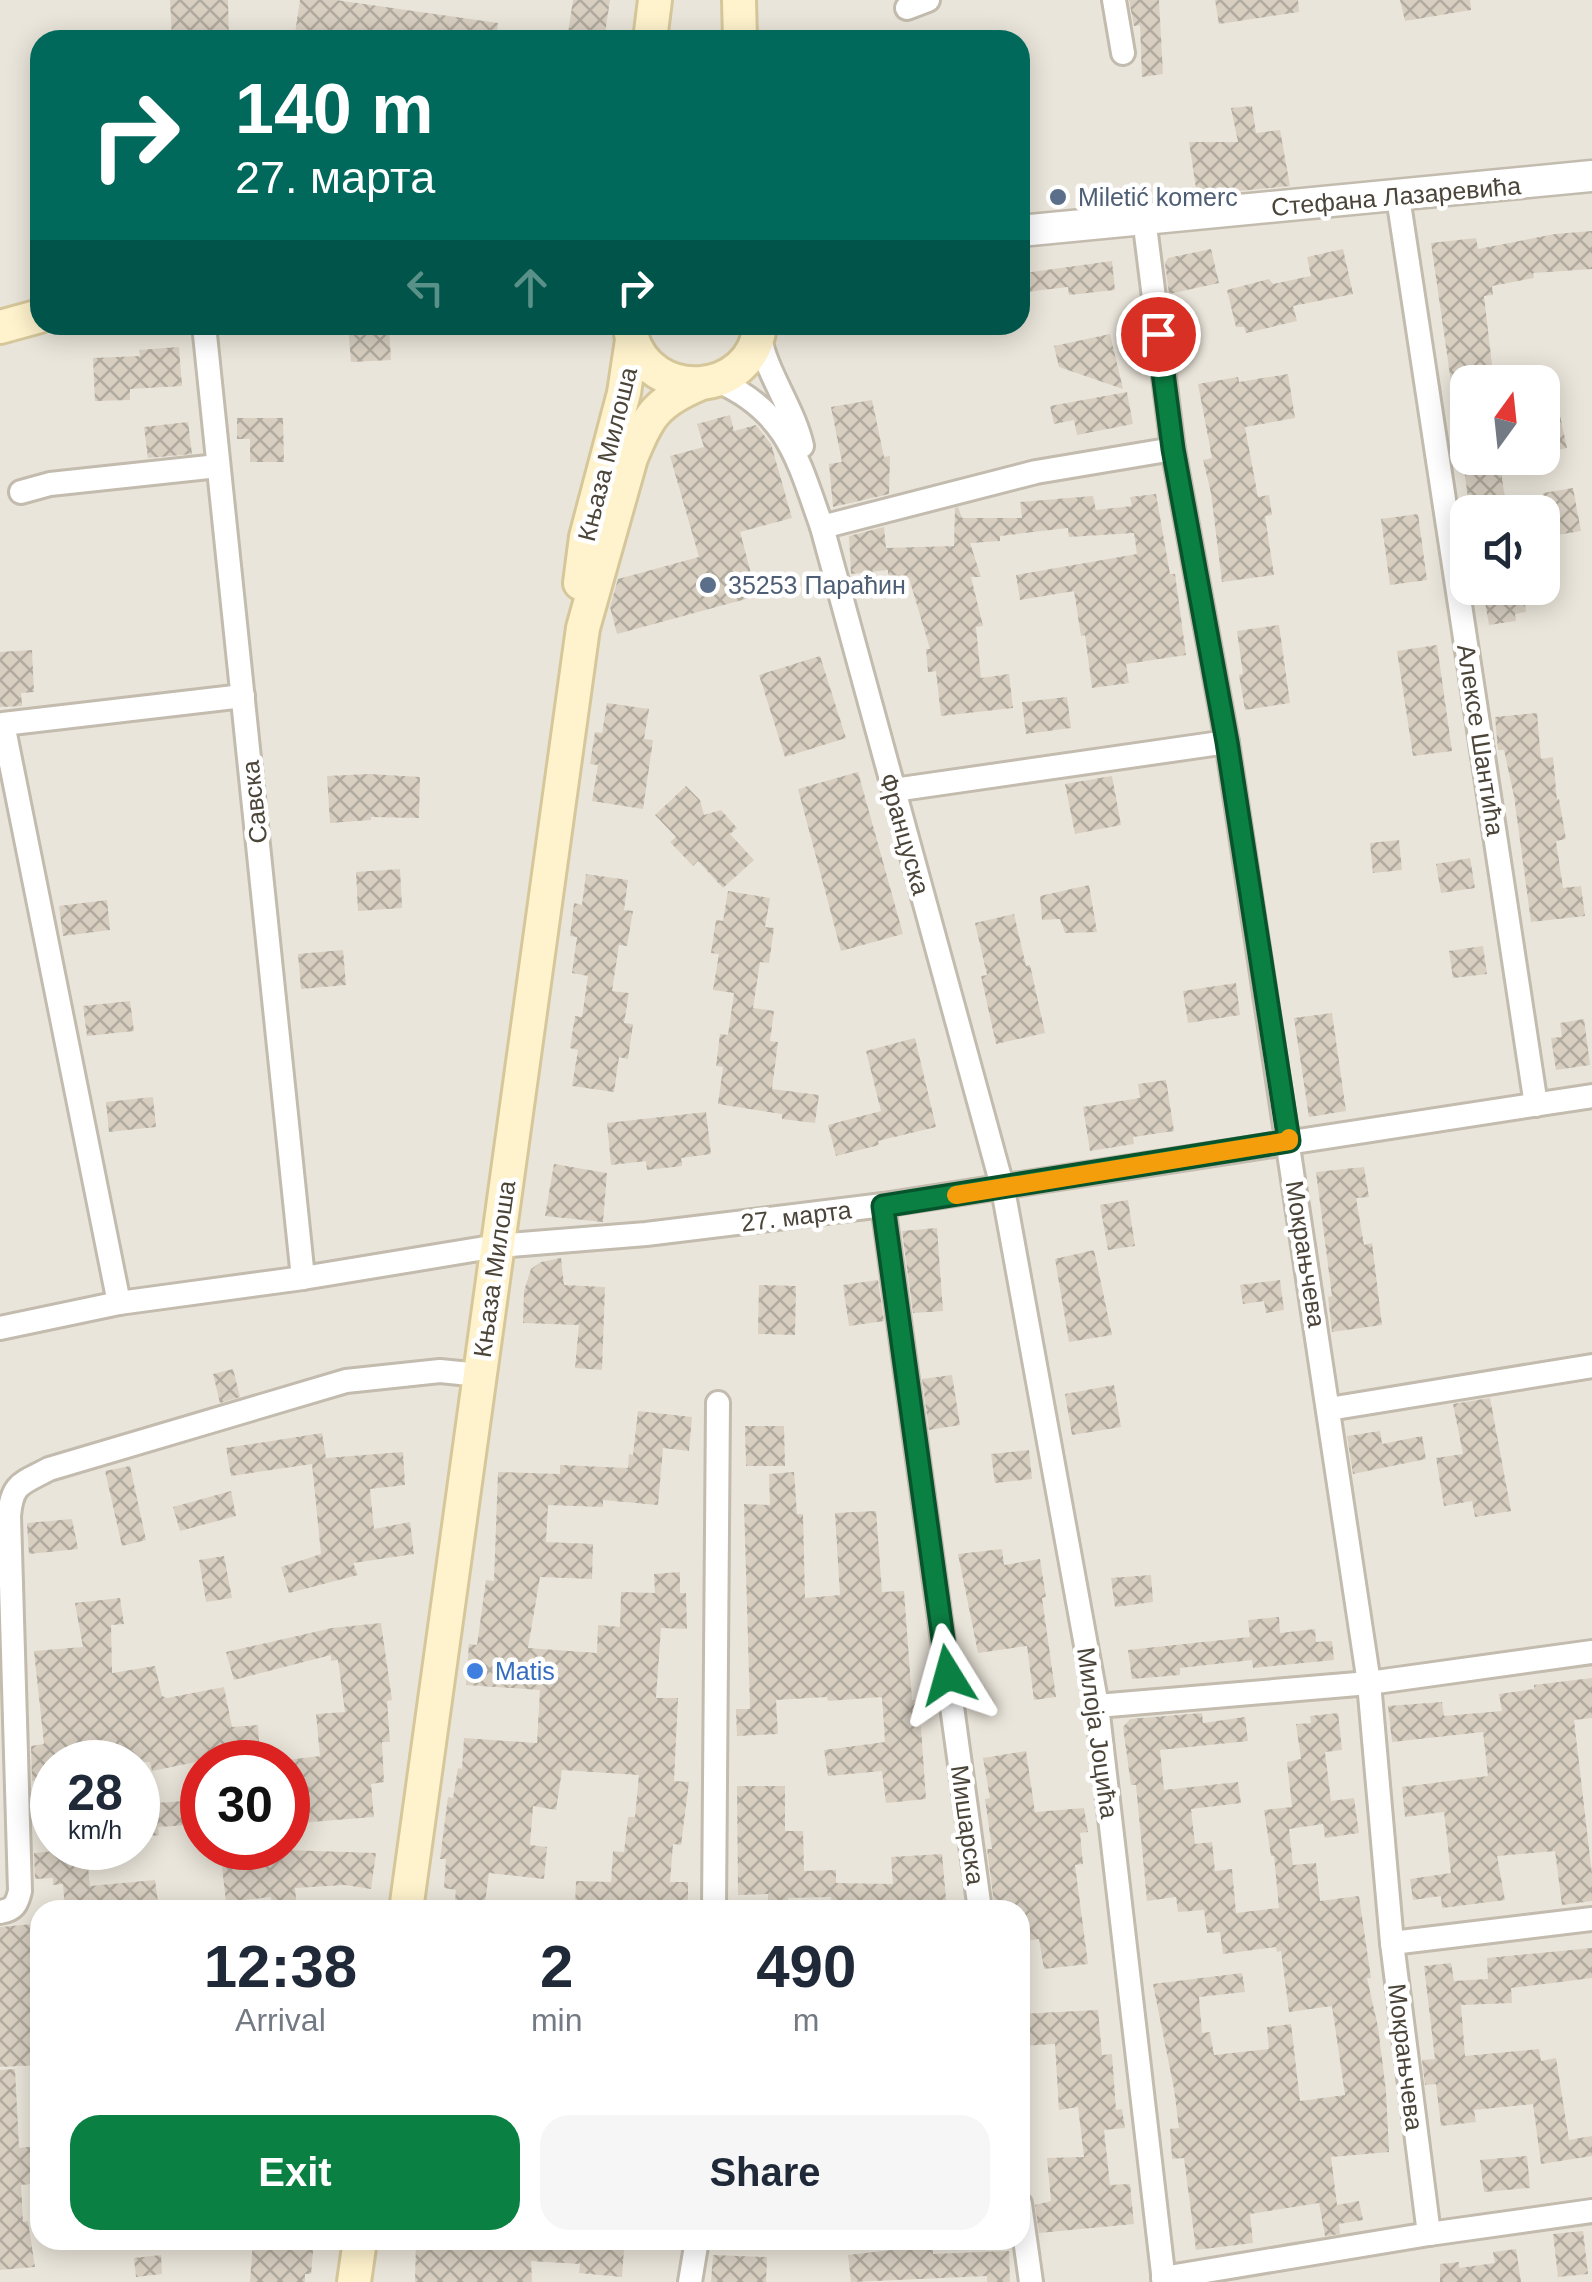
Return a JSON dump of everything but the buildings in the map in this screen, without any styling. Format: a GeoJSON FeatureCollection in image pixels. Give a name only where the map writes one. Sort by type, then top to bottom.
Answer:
{"type":"FeatureCollection","features":[{"type":"Feature","properties":{"kind":"main road"},"geometry":{"type":"LineString","coordinates":[[651,30],[654,0]]}},
{"type":"Feature","properties":{"kind":"main road"},"geometry":{"type":"LineString","coordinates":[[738,0],[740,30]]}},
{"type":"Feature","properties":{"kind":"main road"},"geometry":{"type":"LineString","coordinates":[[0,328],[30,319]]}},
{"type":"Feature","properties":{"kind":"main road","name":"Књаза Милоша"},"geometry":{"type":"LineString","coordinates":[[583,628],[580,584],[586,537],[624,393],[631,335]]}},
{"type":"Feature","properties":{"kind":"main road"},"geometry":{"type":"LineString","coordinates":[[632,335],[642,359],[657,373],[676,382],[707,383]]}},
{"type":"Feature","properties":{"kind":"main road","name":"Књаза Милоша"},"geometry":{"type":"LineString","coordinates":[[407,1900],[583,628],[640,435],[661,404],[736,370],[750,355],[757,335]]}},
{"type":"Feature","properties":{"kind":"main road"},"geometry":{"type":"LineString","coordinates":[[354,2282],[359,2250]]}},
{"type":"Feature","properties":{"kind":"street"},"geometry":{"type":"LineString","coordinates":[[1114,0],[1123,53]]}},
{"type":"Feature","properties":{"kind":"street","name":"Стефана Лазаревића"},"geometry":{"type":"LineString","coordinates":[[1030,230],[1592,176]]}},
{"type":"Feature","properties":{"kind":"street","name":"Алексе Шантића"},"geometry":{"type":"LineString","coordinates":[[1398,197],[1536,1105]]}},
{"type":"Feature","properties":{"kind":"street","name":"Мокрањчева"},"geometry":{"type":"LineString","coordinates":[[1144,218],[1173,449],[1227,742],[1369,1683],[1392,1943],[1429,2234]]}},
{"type":"Feature","properties":{"kind":"street","name":"Савска"},"geometry":{"type":"LineString","coordinates":[[205,335],[304,1278]]}},
{"type":"Feature","properties":{"kind":"street","name":"Француска"},"geometry":{"type":"LineString","coordinates":[[760,335],[768,368],[800,436],[805,480]]}},
{"type":"Feature","properties":{"kind":"street","name":"Француска"},"geometry":{"type":"LineString","coordinates":[[707,383],[746,394],[778,422],[805,480],[822,527],[858,670],[1003,1188]]}},
{"type":"Feature","properties":{"kind":"street"},"geometry":{"type":"LineString","coordinates":[[822,527],[1036,472],[1173,449]]}},
{"type":"Feature","properties":{"kind":"street"},"geometry":{"type":"LineString","coordinates":[[21,492],[50,484],[218,466]]}},
{"type":"Feature","properties":{"kind":"street"},"geometry":{"type":"LineString","coordinates":[[120,1303],[3,724],[243,696]]}},
{"type":"Feature","properties":{"kind":"street"},"geometry":{"type":"LineString","coordinates":[[894,790],[1227,742]]}},
{"type":"Feature","properties":{"kind":"street","name":"27. марта"},"geometry":{"type":"LineString","coordinates":[[0,1328],[120,1303],[497,1246],[646,1234],[883,1206],[1592,1096]]}},
{"type":"Feature","properties":{"kind":"street","name":"Милоја Јоцића"},"geometry":{"type":"LineString","coordinates":[[1003,1188],[1098,1706],[1163,2280]]}},
{"type":"Feature","properties":{"kind":"street","name":"Мишарска"},"geometry":{"type":"LineString","coordinates":[[883,1206],[979,1900]]}},
{"type":"Feature","properties":{"kind":"street"},"geometry":{"type":"LineString","coordinates":[[1329,1410],[1592,1366]]}},
{"type":"Feature","properties":{"kind":"street"},"geometry":{"type":"LineString","coordinates":[[0,1912],[9,1911],[16,1904],[20,1891],[9,1516],[12,1492],[18,1485],[49,1469],[346,1381],[440,1371],[480,1374]]}},
{"type":"Feature","properties":{"kind":"street"},"geometry":{"type":"LineString","coordinates":[[714,1900],[718,1402]]}},
{"type":"Feature","properties":{"kind":"street"},"geometry":{"type":"LineString","coordinates":[[1098,1706],[1369,1683],[1592,1652]]}},
{"type":"Feature","properties":{"kind":"street"},"geometry":{"type":"LineString","coordinates":[[1392,1943],[1592,1919]]}},
{"type":"Feature","properties":{"kind":"street"},"geometry":{"type":"LineString","coordinates":[[1163,2280],[1429,2234],[1592,2211]]}},
{"type":"Feature","properties":{"kind":"street"},"geometry":{"type":"LineString","coordinates":[[690,2282],[695,2250]]}},
{"type":"Feature","properties":{"kind":"street"},"geometry":{"type":"LineString","coordinates":[[1026,2250],[1031,2282]]}},
{"type":"Feature","properties":{"kind":"shaded area"},"geometry":{"type":"Polygon","coordinates":[[[0,0],[1592,0],[1592,2282],[0,2282],[0,0]]]}},
{"type":"Feature","properties":{"kind":"slow traffic"},"geometry":{"type":"LineString","coordinates":[[956,1195],[1289,1138]]}},
{"type":"Feature","properties":{"kind":"place","name":"Miletić komerc"},"geometry":{"type":"Point","coordinates":[1058,197]}},
{"type":"Feature","properties":{"kind":"place","name":"35253 Параћин"},"geometry":{"type":"Point","coordinates":[708,585]}},
{"type":"Feature","properties":{"kind":"place","name":"Matis"},"geometry":{"type":"Point","coordinates":[475,1671]}},
{"type":"Feature","properties":{"kind":"route"},"geometry":{"type":"LineString","coordinates":[[948,1675],[883,1206],[1289,1141],[1227,742],[1173,449],[1158,334]]}}]}
